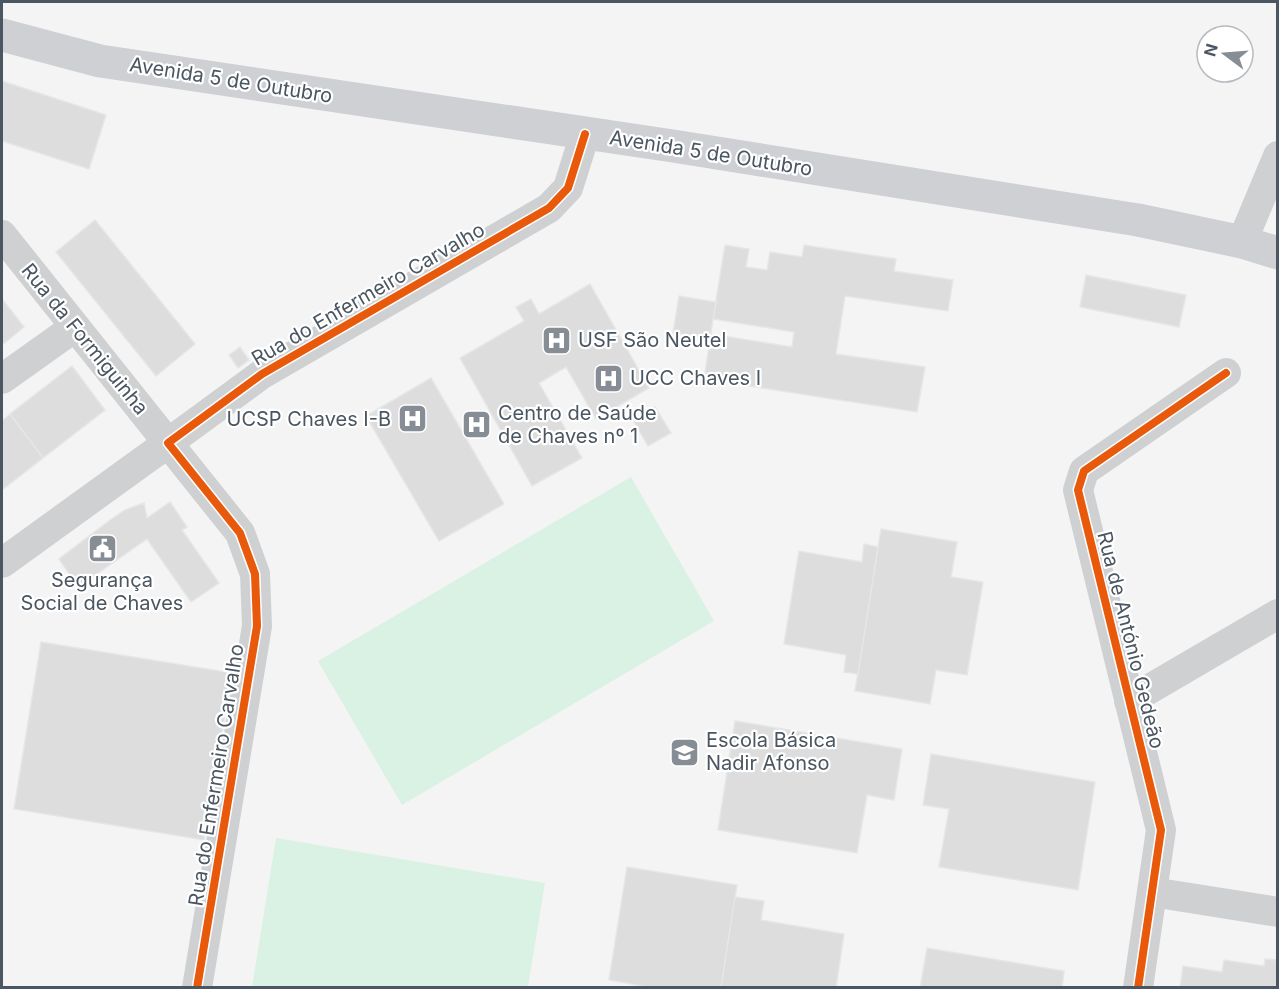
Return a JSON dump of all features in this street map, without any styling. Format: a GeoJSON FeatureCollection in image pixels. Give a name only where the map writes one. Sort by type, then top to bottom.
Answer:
{"type":"FeatureCollection","features":[{"type":"Feature","properties":{"kind":"main road","name":"Avenida 5 de Outubro"},"geometry":{"type":"LineString","coordinates":[[2,35],[100,61],[1126,218],[1242,242],[1278,253]]}},
{"type":"Feature","properties":{"kind":"street","name":"Rua do Enfermeiro Carvalho"},"geometry":{"type":"LineString","coordinates":[[197,987],[257,627],[255,574],[240,533],[168,443],[262,374],[549,208],[568,188],[585,134]]}},
{"type":"Feature","properties":{"kind":"street"},"geometry":{"type":"LineString","coordinates":[[1242,242],[1278,156]]}},
{"type":"Feature","properties":{"kind":"street","name":"Rua da Formiguinha"},"geometry":{"type":"LineString","coordinates":[[2,235],[168,443]]}},
{"type":"Feature","properties":{"kind":"street"},"geometry":{"type":"LineString","coordinates":[[2,379],[75,327]]}},
{"type":"Feature","properties":{"kind":"street","name":"Rua de António Gedeão"},"geometry":{"type":"LineString","coordinates":[[1138,987],[1161,830],[1078,490],[1084,471],[1226,373]]}},
{"type":"Feature","properties":{"kind":"street"},"geometry":{"type":"LineString","coordinates":[[2,563],[168,443]]}},
{"type":"Feature","properties":{"kind":"street"},"geometry":{"type":"LineString","coordinates":[[1129,700],[1278,614]]}},
{"type":"Feature","properties":{"kind":"street"},"geometry":{"type":"LineString","coordinates":[[1152,892],[1278,912]]}},
{"type":"Feature","properties":{"kind":"green space"},"geometry":{"type":"Polygon","coordinates":[[[631,477],[714,621],[402,805],[318,661],[631,477]]]}},
{"type":"Feature","properties":{"kind":"green space"},"geometry":{"type":"Polygon","coordinates":[[[276,838],[545,883],[528,987],[252,987],[276,838]]]}},
{"type":"Feature","properties":{"kind":"building"},"geometry":{"type":"Polygon","coordinates":[[[2,81],[106,115],[89,169],[2,141],[2,81]]]}},
{"type":"Feature","properties":{"kind":"building"},"geometry":{"type":"Polygon","coordinates":[[[95,220],[195,344],[156,376],[56,252],[95,220]]]}},
{"type":"Feature","properties":{"kind":"building"},"geometry":{"type":"Polygon","coordinates":[[[725,245],[749,249],[746,267],[767,270],[770,252],[802,257],[804,245],[896,259],[894,271],[953,280],[948,311],[845,296],[836,354],[925,367],[917,412],[704,379],[711,334],[792,347],[794,332],[713,319],[725,245]]]}},
{"type":"Feature","properties":{"kind":"building"},"geometry":{"type":"Polygon","coordinates":[[[1086,275],[1186,295],[1179,327],[1080,307],[1086,275]]]}},
{"type":"Feature","properties":{"kind":"building"},"geometry":{"type":"Polygon","coordinates":[[[590,284],[649,388],[596,419],[566,367],[539,383],[582,458],[532,486],[460,358],[524,321],[516,307],[531,299],[539,314],[590,284]]]}},
{"type":"Feature","properties":{"kind":"building"},"geometry":{"type":"Polygon","coordinates":[[[679,296],[716,302],[710,338],[673,333],[679,296]]]}},
{"type":"Feature","properties":{"kind":"building"},"geometry":{"type":"Polygon","coordinates":[[[2,299],[24,327],[2,345],[2,299]]]}},
{"type":"Feature","properties":{"kind":"building"},"geometry":{"type":"Polygon","coordinates":[[[240,347],[249,360],[238,368],[229,355],[240,347]]]}},
{"type":"Feature","properties":{"kind":"building"},"geometry":{"type":"Polygon","coordinates":[[[72,366],[105,410],[43,458],[10,414],[72,366]]]}},
{"type":"Feature","properties":{"kind":"building"},"geometry":{"type":"Polygon","coordinates":[[[431,378],[504,504],[439,541],[366,416],[431,378]]]}},
{"type":"Feature","properties":{"kind":"building"},"geometry":{"type":"Polygon","coordinates":[[[655,407],[671,433],[648,446],[633,420],[655,407]]]}},
{"type":"Feature","properties":{"kind":"building"},"geometry":{"type":"Polygon","coordinates":[[[10,414],[43,458],[2,490],[2,421],[10,414]]]}},
{"type":"Feature","properties":{"kind":"building","name":"Segurança Social de Chaves"},"geometry":{"type":"Polygon","coordinates":[[[170,502],[187,527],[182,530],[219,583],[191,602],[147,539],[78,587],[59,559],[125,510],[144,503],[147,518],[170,502]]]}},
{"type":"Feature","properties":{"kind":"building"},"geometry":{"type":"Polygon","coordinates":[[[881,529],[957,542],[951,577],[983,582],[967,675],[936,670],[930,704],[855,691],[881,529]]]}},
{"type":"Feature","properties":{"kind":"building"},"geometry":{"type":"Polygon","coordinates":[[[864,544],[878,547],[858,674],[844,672],[846,655],[784,644],[799,551],[862,562],[864,544]]]}},
{"type":"Feature","properties":{"kind":"building"},"geometry":{"type":"Polygon","coordinates":[[[41,642],[232,673],[204,840],[14,809],[41,642]]]}},
{"type":"Feature","properties":{"kind":"building"},"geometry":{"type":"Polygon","coordinates":[[[735,721],[902,749],[894,800],[867,795],[857,853],[718,830],[735,721]]]}},
{"type":"Feature","properties":{"kind":"building"},"geometry":{"type":"Polygon","coordinates":[[[931,754],[1095,782],[1078,890],[939,867],[949,809],[923,805],[931,754]]]}},
{"type":"Feature","properties":{"kind":"building"},"geometry":{"type":"Polygon","coordinates":[[[627,867],[737,885],[721,988],[654,988],[609,980],[627,867]]]}},
{"type":"Feature","properties":{"kind":"building"},"geometry":{"type":"Polygon","coordinates":[[[735,897],[764,901],[761,920],[844,934],[836,988],[721,988],[735,897]]]}},
{"type":"Feature","properties":{"kind":"building"},"geometry":{"type":"Polygon","coordinates":[[[927,948],[1064,971],[1062,988],[920,988],[927,948]]]}},
{"type":"Feature","properties":{"kind":"building"},"geometry":{"type":"Polygon","coordinates":[[[1265,959],[1278,960],[1278,988],[1180,988],[1183,966],[1222,972],[1224,960],[1264,966],[1265,959]]]}},
{"type":"Feature","properties":{"kind":"cycle path"},"geometry":{"type":"LineString","coordinates":[[197,988],[257,626],[255,574],[240,533],[168,443],[262,374],[549,208],[568,188],[585,134]]}},
{"type":"Feature","properties":{"kind":"cycle path"},"geometry":{"type":"LineString","coordinates":[[1138,988],[1161,830],[1078,490],[1084,471],[1226,373]]}},
{"type":"Feature","properties":{"kind":"place","name":"USF São Neutel"},"geometry":{"type":"Point","coordinates":[557,340]}},
{"type":"Feature","properties":{"kind":"place","name":"UCC Chaves I"},"geometry":{"type":"Point","coordinates":[609,378]}},
{"type":"Feature","properties":{"kind":"place","name":"UCSP Chaves I-B"},"geometry":{"type":"Point","coordinates":[412,419]}},
{"type":"Feature","properties":{"kind":"place","name":"Centro de Saúde de Chaves nº 1"},"geometry":{"type":"Point","coordinates":[477,425]}},
{"type":"Feature","properties":{"kind":"place","name":"Segurança Social de Chaves"},"geometry":{"type":"Point","coordinates":[102,549]}},
{"type":"Feature","properties":{"kind":"place","name":"Escola Básica Nadir Afonso"},"geometry":{"type":"Point","coordinates":[685,752]}}]}
